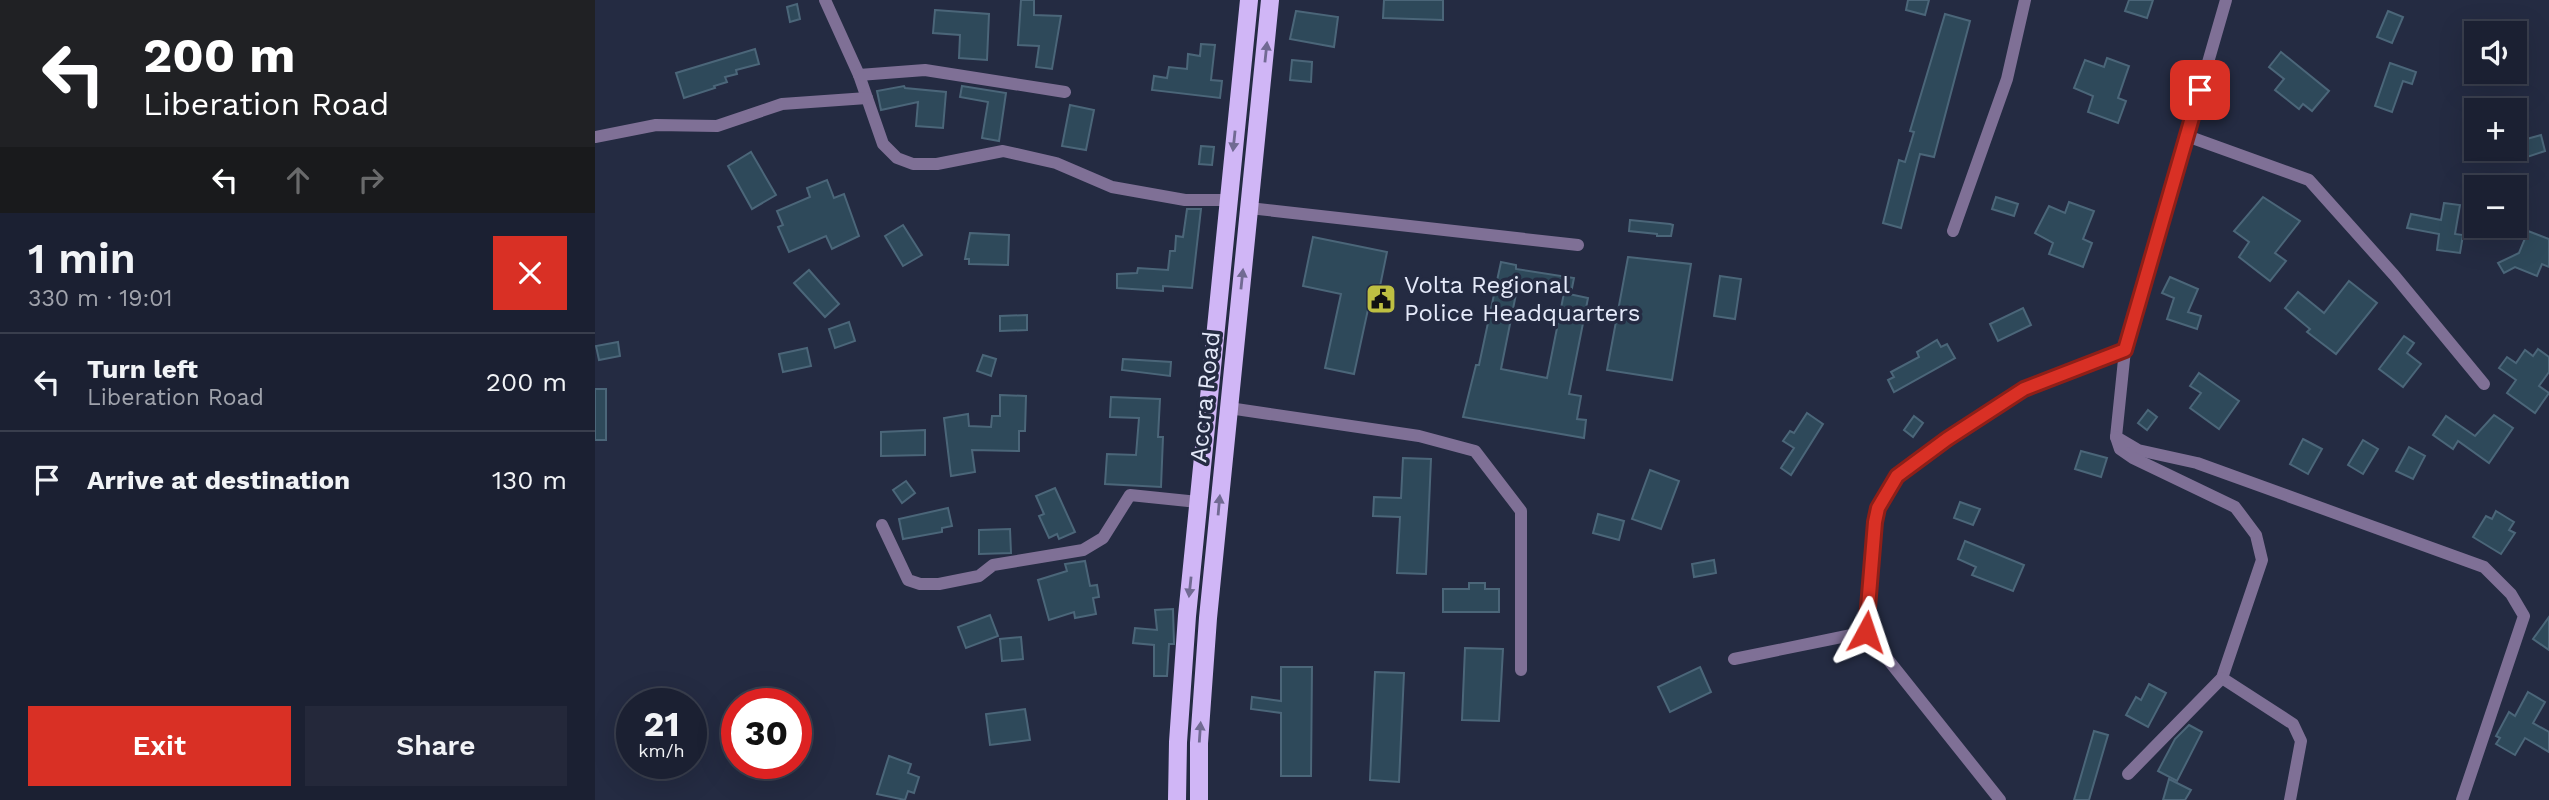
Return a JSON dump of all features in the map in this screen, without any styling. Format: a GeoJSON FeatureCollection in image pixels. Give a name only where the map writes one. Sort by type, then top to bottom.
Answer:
{"type":"FeatureCollection","features":[{"type":"Feature","properties":{"kind":"main road","name":"Accra Road"},"geometry":{"type":"LineString","coordinates":[[1177,800],[1178,742],[1198,502],[1249,0]]}},
{"type":"Feature","properties":{"kind":"main road","name":"Accra Road"},"geometry":{"type":"LineString","coordinates":[[1199,800],[1206,646],[1271,0]]}},
{"type":"Feature","properties":{"kind":"street"},"geometry":{"type":"LineString","coordinates":[[825,0],[859,75],[883,144],[897,158],[913,163],[937,164],[1003,150],[1056,163],[1112,187],[1185,200],[1228,200]]}},
{"type":"Feature","properties":{"kind":"street"},"geometry":{"type":"LineString","coordinates":[[1953,231],[2007,79],[2025,0]]}},
{"type":"Feature","properties":{"kind":"street"},"geometry":{"type":"LineString","coordinates":[[2127,774],[2223,678],[2262,560],[2256,535],[2235,507],[2133,458],[2120,449],[2116,437],[2125,350],[2226,0]]}},
{"type":"Feature","properties":{"kind":"street"},"geometry":{"type":"LineString","coordinates":[[859,75],[925,70],[1065,92]]}},
{"type":"Feature","properties":{"kind":"street"},"geometry":{"type":"LineString","coordinates":[[595,138],[656,125],[717,126],[782,104],[867,98]]}},
{"type":"Feature","properties":{"kind":"street"},"geometry":{"type":"LineString","coordinates":[[2187,136],[2309,180],[2394,275],[2484,384]]}},
{"type":"Feature","properties":{"kind":"street"},"geometry":{"type":"LineString","coordinates":[[1249,208],[1578,245]]}},
{"type":"Feature","properties":{"kind":"street"},"geometry":{"type":"LineString","coordinates":[[2000,800],[1866,632],[1878,508],[1897,476],[1947,439],[2024,389],[2125,350]]}},
{"type":"Feature","properties":{"kind":"street"},"geometry":{"type":"LineString","coordinates":[[1229,408],[1419,436],[1475,451],[1521,511],[1521,670]]}},
{"type":"Feature","properties":{"kind":"street"},"geometry":{"type":"LineString","coordinates":[[2116,437],[2139,450],[2197,463],[2484,567],[2511,594],[2524,616],[2462,800]]}},
{"type":"Feature","properties":{"kind":"street"},"geometry":{"type":"LineString","coordinates":[[882,525],[908,580],[920,584],[939,584],[979,576],[993,565],[1083,550],[1103,538],[1130,495],[1198,502]]}},
{"type":"Feature","properties":{"kind":"street"},"geometry":{"type":"LineString","coordinates":[[1734,659],[1866,632]]}},
{"type":"Feature","properties":{"kind":"street"},"geometry":{"type":"LineString","coordinates":[[2223,678],[2293,724],[2301,741],[2290,800]]}},
{"type":"Feature","properties":{"kind":"building"},"geometry":{"type":"Polygon","coordinates":[[[1021,0],[1034,0],[1034,15],[1061,16],[1052,69],[1036,67],[1039,46],[1018,45],[1021,0]]]}},
{"type":"Feature","properties":{"kind":"building"},"geometry":{"type":"Polygon","coordinates":[[[1384,0],[1443,0],[1443,20],[1383,18],[1384,0]]]}},
{"type":"Feature","properties":{"kind":"building"},"geometry":{"type":"Polygon","coordinates":[[[1908,0],[1929,0],[1925,15],[1906,10],[1908,0]]]}},
{"type":"Feature","properties":{"kind":"building"},"geometry":{"type":"Polygon","coordinates":[[[2129,0],[2153,0],[2147,18],[2125,11],[2129,0]]]}},
{"type":"Feature","properties":{"kind":"building"},"geometry":{"type":"Polygon","coordinates":[[[797,4],[800,19],[790,22],[787,7],[797,4]]]}},
{"type":"Feature","properties":{"kind":"building"},"geometry":{"type":"Polygon","coordinates":[[[935,10],[989,14],[987,60],[959,58],[960,35],[933,33],[935,10]]]}},
{"type":"Feature","properties":{"kind":"building"},"geometry":{"type":"Polygon","coordinates":[[[1296,11],[1338,17],[1334,47],[1290,39],[1296,11]]]}},
{"type":"Feature","properties":{"kind":"building"},"geometry":{"type":"Polygon","coordinates":[[[2388,11],[2403,17],[2392,43],[2377,37],[2388,11]]]}},
{"type":"Feature","properties":{"kind":"building"},"geometry":{"type":"Polygon","coordinates":[[[1945,14],[1970,21],[1934,157],[1920,154],[1901,228],[1883,223],[1899,160],[1905,162],[1914,132],[1910,131],[1945,14]]]}},
{"type":"Feature","properties":{"kind":"building"},"geometry":{"type":"Polygon","coordinates":[[[1201,44],[1215,45],[1211,80],[1222,81],[1220,98],[1152,90],[1154,76],[1167,78],[1169,67],[1187,69],[1188,54],[1200,56],[1201,44]]]}},
{"type":"Feature","properties":{"kind":"building"},"geometry":{"type":"Polygon","coordinates":[[[755,49],[759,64],[736,70],[737,74],[725,77],[727,82],[684,98],[676,73],[755,49]]]}},
{"type":"Feature","properties":{"kind":"building"},"geometry":{"type":"Polygon","coordinates":[[[2281,52],[2329,91],[2312,111],[2303,104],[2299,109],[2275,90],[2284,79],[2269,67],[2281,52]]]}},
{"type":"Feature","properties":{"kind":"building"},"geometry":{"type":"Polygon","coordinates":[[[2107,58],[2129,66],[2118,98],[2126,101],[2118,123],[2088,112],[2093,96],[2074,88],[2085,60],[2104,67],[2107,58]]]}},
{"type":"Feature","properties":{"kind":"building"},"geometry":{"type":"Polygon","coordinates":[[[1292,60],[1312,62],[1311,82],[1290,80],[1292,60]]]}},
{"type":"Feature","properties":{"kind":"building"},"geometry":{"type":"Polygon","coordinates":[[[2390,63],[2416,72],[2412,84],[2403,81],[2392,112],[2375,106],[2390,63]]]}},
{"type":"Feature","properties":{"kind":"building"},"geometry":{"type":"Polygon","coordinates":[[[904,86],[946,92],[943,128],[916,126],[918,102],[881,110],[877,91],[904,86]]]}},
{"type":"Feature","properties":{"kind":"building"},"geometry":{"type":"Polygon","coordinates":[[[962,86],[1006,93],[999,141],[982,138],[988,102],[960,97],[962,86]]]}},
{"type":"Feature","properties":{"kind":"building"},"geometry":{"type":"Polygon","coordinates":[[[1070,105],[1094,110],[1086,150],[1062,146],[1070,105]]]}},
{"type":"Feature","properties":{"kind":"building"},"geometry":{"type":"Polygon","coordinates":[[[2541,135],[2545,151],[2527,157],[2527,139],[2541,135]]]}},
{"type":"Feature","properties":{"kind":"building"},"geometry":{"type":"Polygon","coordinates":[[[1201,146],[1214,147],[1212,165],[1199,164],[1201,146]]]}},
{"type":"Feature","properties":{"kind":"building"},"geometry":{"type":"Polygon","coordinates":[[[751,152],[776,195],[752,209],[728,166],[751,152]]]}},
{"type":"Feature","properties":{"kind":"building"},"geometry":{"type":"Polygon","coordinates":[[[827,180],[834,198],[844,194],[859,236],[832,249],[826,236],[789,252],[778,227],[783,225],[777,211],[810,197],[807,188],[827,180]]]}},
{"type":"Feature","properties":{"kind":"building"},"geometry":{"type":"Polygon","coordinates":[[[1996,197],[2018,204],[2014,216],[1992,209],[1996,197]]]}},
{"type":"Feature","properties":{"kind":"building"},"geometry":{"type":"Polygon","coordinates":[[[2263,197],[2300,221],[2275,253],[2286,261],[2270,281],[2239,257],[2249,242],[2234,231],[2263,197]]]}},
{"type":"Feature","properties":{"kind":"building"},"geometry":{"type":"Polygon","coordinates":[[[2069,202],[2094,211],[2083,239],[2092,243],[2083,267],[2049,254],[2053,243],[2035,233],[2049,206],[2065,213],[2069,202]]]}},
{"type":"Feature","properties":{"kind":"building"},"geometry":{"type":"Polygon","coordinates":[[[2444,203],[2460,205],[2455,234],[2463,235],[2460,253],[2437,250],[2439,234],[2407,228],[2411,214],[2441,220],[2444,203]]]}},
{"type":"Feature","properties":{"kind":"building"},"geometry":{"type":"Polygon","coordinates":[[[1187,209],[1201,209],[1192,288],[1163,286],[1163,291],[1117,288],[1117,274],[1137,273],[1138,268],[1168,270],[1170,251],[1175,251],[1176,236],[1183,237],[1187,209]]]}},
{"type":"Feature","properties":{"kind":"building"},"geometry":{"type":"Polygon","coordinates":[[[1630,220],[1673,225],[1671,236],[1629,231],[1630,220]]]}},
{"type":"Feature","properties":{"kind":"building"},"geometry":{"type":"Polygon","coordinates":[[[903,225],[922,255],[903,266],[885,236],[903,225]]]}},
{"type":"Feature","properties":{"kind":"building"},"geometry":{"type":"Polygon","coordinates":[[[2528,231],[2549,239],[2549,267],[2542,264],[2537,276],[2515,267],[2504,273],[2498,263],[2519,253],[2528,231]]]}},
{"type":"Feature","properties":{"kind":"building"},"geometry":{"type":"Polygon","coordinates":[[[970,233],[1009,235],[1008,265],[969,264],[969,259],[965,259],[970,233]]]}},
{"type":"Feature","properties":{"kind":"building"},"geometry":{"type":"Polygon","coordinates":[[[1313,237],[1387,252],[1377,301],[1370,300],[1354,374],[1325,368],[1341,294],[1303,286],[1313,237]]]}},
{"type":"Feature","properties":{"kind":"building"},"geometry":{"type":"Polygon","coordinates":[[[1628,257],[1691,264],[1672,380],[1607,370],[1628,257]]]}},
{"type":"Feature","properties":{"kind":"building"},"geometry":{"type":"Polygon","coordinates":[[[1501,262],[1516,265],[1516,269],[1574,278],[1571,293],[1518,284],[1501,369],[1547,378],[1564,293],[1588,298],[1569,394],[1581,396],[1577,419],[1586,420],[1584,438],[1463,417],[1476,365],[1479,365],[1501,262]]]}},
{"type":"Feature","properties":{"kind":"building"},"geometry":{"type":"Polygon","coordinates":[[[809,270],[839,304],[825,317],[794,283],[809,270]]]}},
{"type":"Feature","properties":{"kind":"building"},"geometry":{"type":"Polygon","coordinates":[[[1720,276],[1741,279],[1735,319],[1714,316],[1720,276]]]}},
{"type":"Feature","properties":{"kind":"building"},"geometry":{"type":"Polygon","coordinates":[[[2170,277],[2198,289],[2188,312],[2201,316],[2197,329],[2167,319],[2174,298],[2162,293],[2170,277]]]}},
{"type":"Feature","properties":{"kind":"building"},"geometry":{"type":"Polygon","coordinates":[[[2349,281],[2377,303],[2336,354],[2307,332],[2310,329],[2285,308],[2298,292],[2324,313],[2349,281]]]}},
{"type":"Feature","properties":{"kind":"building"},"geometry":{"type":"Polygon","coordinates":[[[2023,308],[2031,325],[1998,341],[1990,324],[2023,308]]]}},
{"type":"Feature","properties":{"kind":"building"},"geometry":{"type":"Polygon","coordinates":[[[1027,315],[1027,330],[1000,331],[1000,316],[1027,315]]]}},
{"type":"Feature","properties":{"kind":"building"},"geometry":{"type":"Polygon","coordinates":[[[849,322],[855,341],[835,348],[829,329],[849,322]]]}},
{"type":"Feature","properties":{"kind":"building"},"geometry":{"type":"Polygon","coordinates":[[[2404,336],[2414,343],[2407,353],[2421,364],[2403,387],[2379,369],[2404,336]]]}},
{"type":"Feature","properties":{"kind":"building"},"geometry":{"type":"Polygon","coordinates":[[[1937,340],[1941,347],[1947,344],[1955,358],[1894,392],[1888,380],[1894,377],[1891,372],[1919,357],[1917,352],[1937,340]]]}},
{"type":"Feature","properties":{"kind":"building"},"geometry":{"type":"Polygon","coordinates":[[[618,342],[620,356],[599,360],[596,346],[618,342]]]}},
{"type":"Feature","properties":{"kind":"building"},"geometry":{"type":"Polygon","coordinates":[[[807,348],[811,366],[783,372],[779,354],[807,348]]]}},
{"type":"Feature","properties":{"kind":"building"},"geometry":{"type":"Polygon","coordinates":[[[2538,349],[2549,357],[2549,372],[2539,386],[2549,393],[2535,413],[2507,393],[2516,380],[2499,368],[2507,357],[2516,363],[2525,350],[2533,356],[2538,349]]]}},
{"type":"Feature","properties":{"kind":"building"},"geometry":{"type":"Polygon","coordinates":[[[983,355],[996,359],[991,376],[977,371],[983,355]]]}},
{"type":"Feature","properties":{"kind":"building"},"geometry":{"type":"Polygon","coordinates":[[[1123,359],[1171,362],[1170,376],[1122,370],[1123,359]]]}},
{"type":"Feature","properties":{"kind":"building"},"geometry":{"type":"Polygon","coordinates":[[[2199,373],[2239,401],[2219,429],[2190,408],[2201,393],[2190,386],[2199,373]]]}},
{"type":"Feature","properties":{"kind":"building"},"geometry":{"type":"Polygon","coordinates":[[[595,389],[606,389],[606,440],[595,440],[595,389]]]}},
{"type":"Feature","properties":{"kind":"building"},"geometry":{"type":"Polygon","coordinates":[[[1000,395],[1026,396],[1025,431],[1019,431],[1019,451],[972,450],[975,472],[951,476],[944,418],[968,414],[969,426],[991,427],[992,416],[1000,416],[1000,395]]]}},
{"type":"Feature","properties":{"kind":"building"},"geometry":{"type":"Polygon","coordinates":[[[1111,397],[1160,399],[1158,437],[1163,437],[1161,487],[1105,484],[1107,454],[1136,455],[1139,418],[1110,417],[1111,397]]]}},
{"type":"Feature","properties":{"kind":"building"},"geometry":{"type":"Polygon","coordinates":[[[2148,410],[2157,417],[2147,430],[2138,423],[2148,410]]]}},
{"type":"Feature","properties":{"kind":"building"},"geometry":{"type":"Polygon","coordinates":[[[1807,413],[1823,424],[1791,475],[1781,468],[1794,448],[1783,441],[1790,431],[1794,433],[1807,413]]]}},
{"type":"Feature","properties":{"kind":"building"},"geometry":{"type":"Polygon","coordinates":[[[2494,415],[2513,428],[2489,463],[2458,441],[2453,449],[2433,435],[2446,416],[2475,436],[2494,415]]]}},
{"type":"Feature","properties":{"kind":"building"},"geometry":{"type":"Polygon","coordinates":[[[1914,416],[1923,423],[1913,437],[1904,430],[1914,416]]]}},
{"type":"Feature","properties":{"kind":"building"},"geometry":{"type":"Polygon","coordinates":[[[925,430],[925,455],[881,456],[881,432],[925,430]]]}},
{"type":"Feature","properties":{"kind":"building"},"geometry":{"type":"Polygon","coordinates":[[[2303,439],[2322,449],[2308,474],[2290,464],[2303,439]]]}},
{"type":"Feature","properties":{"kind":"building"},"geometry":{"type":"Polygon","coordinates":[[[2363,440],[2378,449],[2363,474],[2348,465],[2363,440]]]}},
{"type":"Feature","properties":{"kind":"building"},"geometry":{"type":"Polygon","coordinates":[[[2409,447],[2425,456],[2413,479],[2396,471],[2409,447]]]}},
{"type":"Feature","properties":{"kind":"building"},"geometry":{"type":"Polygon","coordinates":[[[2081,451],[2107,458],[2101,477],[2075,469],[2081,451]]]}},
{"type":"Feature","properties":{"kind":"building"},"geometry":{"type":"Polygon","coordinates":[[[1403,458],[1431,459],[1426,574],[1397,573],[1400,517],[1373,516],[1374,497],[1401,498],[1403,458]]]}},
{"type":"Feature","properties":{"kind":"building"},"geometry":{"type":"Polygon","coordinates":[[[1650,470],[1679,481],[1661,529],[1632,519],[1650,470]]]}},
{"type":"Feature","properties":{"kind":"building"},"geometry":{"type":"Polygon","coordinates":[[[906,481],[915,493],[902,503],[893,490],[906,481]]]}},
{"type":"Feature","properties":{"kind":"building"},"geometry":{"type":"Polygon","coordinates":[[[1055,488],[1075,532],[1059,539],[1057,534],[1049,538],[1039,516],[1044,514],[1036,496],[1055,488]]]}},
{"type":"Feature","properties":{"kind":"building"},"geometry":{"type":"Polygon","coordinates":[[[1960,502],[1980,509],[1973,525],[1954,518],[1960,502]]]}},
{"type":"Feature","properties":{"kind":"building"},"geometry":{"type":"Polygon","coordinates":[[[948,508],[952,526],[942,528],[942,532],[903,539],[899,519],[948,508]]]}},
{"type":"Feature","properties":{"kind":"building"},"geometry":{"type":"Polygon","coordinates":[[[2496,511],[2514,522],[2509,530],[2515,533],[2501,554],[2473,537],[2486,516],[2492,519],[2496,511]]]}},
{"type":"Feature","properties":{"kind":"building"},"geometry":{"type":"Polygon","coordinates":[[[1598,514],[1624,521],[1619,540],[1593,533],[1598,514]]]}},
{"type":"Feature","properties":{"kind":"building"},"geometry":{"type":"Polygon","coordinates":[[[1010,529],[1011,553],[979,554],[979,530],[1010,529]]]}},
{"type":"Feature","properties":{"kind":"building"},"geometry":{"type":"Polygon","coordinates":[[[1965,541],[2024,565],[2013,591],[1972,575],[1976,567],[1958,559],[1965,541]]]}},
{"type":"Feature","properties":{"kind":"building"},"geometry":{"type":"Polygon","coordinates":[[[1714,560],[1716,573],[1694,577],[1692,564],[1714,560]]]}},
{"type":"Feature","properties":{"kind":"building"},"geometry":{"type":"Polygon","coordinates":[[[1085,561],[1090,586],[1097,585],[1099,597],[1093,598],[1096,614],[1075,618],[1074,612],[1049,620],[1038,580],[1067,571],[1065,564],[1085,561]]]}},
{"type":"Feature","properties":{"kind":"building"},"geometry":{"type":"Polygon","coordinates":[[[1469,583],[1485,583],[1485,589],[1499,589],[1499,612],[1443,612],[1443,589],[1469,589],[1469,583]]]}},
{"type":"Feature","properties":{"kind":"building"},"geometry":{"type":"Polygon","coordinates":[[[1173,609],[1174,644],[1169,644],[1167,676],[1154,676],[1154,645],[1133,643],[1135,628],[1157,630],[1155,610],[1173,609]]]}},
{"type":"Feature","properties":{"kind":"building"},"geometry":{"type":"Polygon","coordinates":[[[990,615],[998,636],[966,648],[958,627],[990,615]]]}},
{"type":"Feature","properties":{"kind":"building"},"geometry":{"type":"Polygon","coordinates":[[[2549,617],[2549,650],[2533,639],[2549,617]]]}},
{"type":"Feature","properties":{"kind":"building"},"geometry":{"type":"Polygon","coordinates":[[[1021,637],[1023,659],[1002,661],[1000,639],[1021,637]]]}},
{"type":"Feature","properties":{"kind":"building"},"geometry":{"type":"Polygon","coordinates":[[[1465,648],[1503,649],[1499,721],[1462,720],[1465,648]]]}},
{"type":"Feature","properties":{"kind":"building"},"geometry":{"type":"Polygon","coordinates":[[[1281,667],[1312,667],[1311,776],[1281,776],[1281,713],[1251,709],[1252,697],[1281,701],[1281,667]]]}},
{"type":"Feature","properties":{"kind":"building"},"geometry":{"type":"Polygon","coordinates":[[[1700,667],[1711,692],[1670,712],[1658,687],[1700,667]]]}},
{"type":"Feature","properties":{"kind":"building"},"geometry":{"type":"Polygon","coordinates":[[[1375,672],[1404,673],[1399,782],[1370,780],[1375,672]]]}},
{"type":"Feature","properties":{"kind":"building"},"geometry":{"type":"Polygon","coordinates":[[[2149,684],[2166,693],[2148,727],[2126,715],[2136,697],[2141,700],[2149,684]]]}},
{"type":"Feature","properties":{"kind":"building"},"geometry":{"type":"Polygon","coordinates":[[[2528,692],[2545,702],[2533,723],[2549,732],[2549,752],[2525,738],[2515,755],[2496,744],[2500,738],[2496,736],[2509,712],[2515,716],[2528,692]]]}},
{"type":"Feature","properties":{"kind":"building"},"geometry":{"type":"Polygon","coordinates":[[[1025,709],[1030,740],[990,745],[986,714],[1025,709]]]}},
{"type":"Feature","properties":{"kind":"building"},"geometry":{"type":"Polygon","coordinates":[[[2189,725],[2202,732],[2177,781],[2158,771],[2175,739],[2189,725]]]}},
{"type":"Feature","properties":{"kind":"building"},"geometry":{"type":"Polygon","coordinates":[[[2094,731],[2108,735],[2089,800],[2074,800],[2094,731]]]}},
{"type":"Feature","properties":{"kind":"building"},"geometry":{"type":"Polygon","coordinates":[[[889,756],[911,764],[908,773],[919,777],[914,793],[908,791],[905,800],[877,794],[889,756]]]}},
{"type":"Feature","properties":{"kind":"building"},"geometry":{"type":"Polygon","coordinates":[[[2169,779],[2191,790],[2185,800],[2163,800],[2169,779]]]}},
{"type":"Feature","properties":{"kind":"place","name":"Volta Regional Police Headquarters"},"geometry":{"type":"Point","coordinates":[1381,299]}},
{"type":"Feature","properties":{"kind":"route"},"geometry":{"type":"LineString","coordinates":[[1866,632],[1875,522],[1878,508],[1897,476],[1947,439],[2024,389],[2125,350],[2200,90]]}}]}
